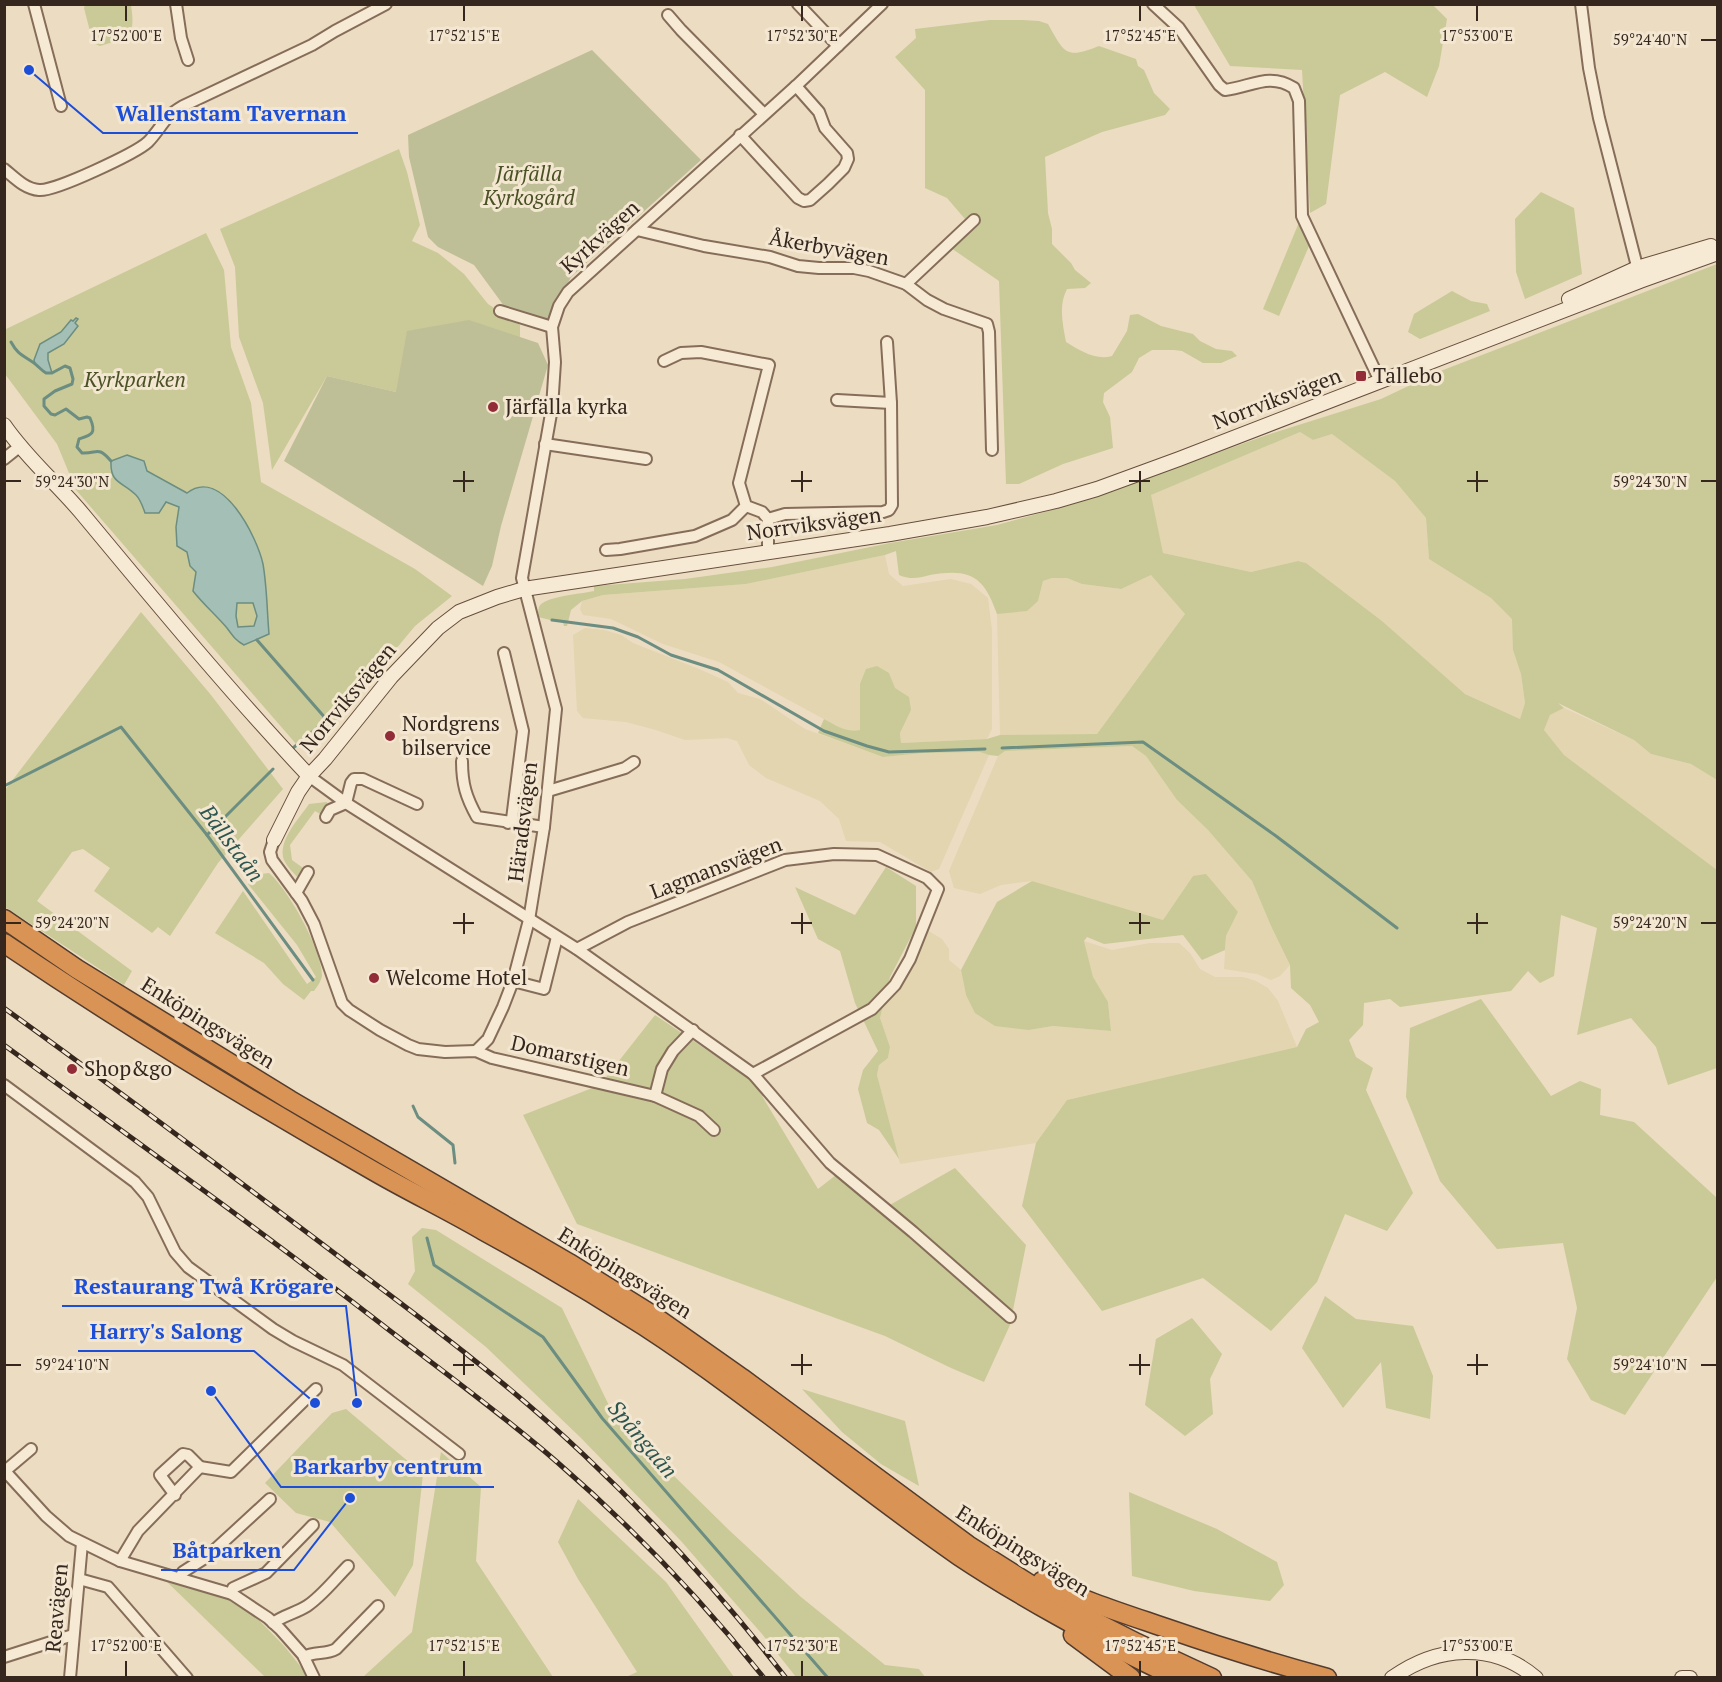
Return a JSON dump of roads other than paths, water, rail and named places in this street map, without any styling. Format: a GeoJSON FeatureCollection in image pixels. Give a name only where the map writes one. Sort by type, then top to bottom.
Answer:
{"type":"FeatureCollection","features":[{"type":"Feature","properties":{"kind":"highway","name":"Enköpingsvägen"},"geometry":{"type":"LineString","coordinates":[[4,919],[77,969],[290,1100],[569,1263],[654,1316],[969,1545],[1066,1607],[1212,1677]]}},
{"type":"Feature","properties":{"kind":"highway","name":"Enköpingsvägen"},"geometry":{"type":"LineString","coordinates":[[4,943],[66,985],[280,1117],[375,1172],[482,1229],[646,1327],[734,1388],[921,1529],[1012,1590],[1103,1641],[1178,1677]]}},
{"type":"Feature","properties":{"kind":"highway"},"geometry":{"type":"LineString","coordinates":[[969,1545],[1057,1588],[1102,1606],[1213,1644],[1327,1677]]}},
{"type":"Feature","properties":{"kind":"highway"},"geometry":{"type":"LineString","coordinates":[[1012,1590],[1131,1677]]}},
{"type":"Feature","properties":{"kind":"street"},"geometry":{"type":"LineString","coordinates":[[34,4],[61,106]]}},
{"type":"Feature","properties":{"kind":"street"},"geometry":{"type":"LineString","coordinates":[[176,4],[180,38],[188,60]]}},
{"type":"Feature","properties":{"kind":"street"},"geometry":{"type":"LineString","coordinates":[[4,169],[26,187],[47,190],[61,186],[140,148],[169,116],[183,106],[312,45],[335,30],[386,4]]}},
{"type":"Feature","properties":{"kind":"street"},"geometry":{"type":"LineString","coordinates":[[798,4],[838,46]]}},
{"type":"Feature","properties":{"kind":"street","name":"Kyrkvägen"},"geometry":{"type":"LineString","coordinates":[[524,589],[522,578],[554,383],[552,327],[568,292],[796,86],[882,4]]}},
{"type":"Feature","properties":{"kind":"street"},"geometry":{"type":"LineString","coordinates":[[1153,4],[1179,28],[1219,85],[1225,90],[1270,80],[1280,80],[1294,88],[1299,101],[1302,216],[1380,381]]}},
{"type":"Feature","properties":{"kind":"street"},"geometry":{"type":"LineString","coordinates":[[1581,4],[1589,68],[1599,118],[1639,274]]}},
{"type":"Feature","properties":{"kind":"street"},"geometry":{"type":"LineString","coordinates":[[668,15],[764,114]]}},
{"type":"Feature","properties":{"kind":"street"},"geometry":{"type":"LineString","coordinates":[[740,135],[798,198],[804,201],[810,200],[844,168],[848,159],[847,153],[825,128],[819,112],[796,86]]}},
{"type":"Feature","properties":{"kind":"street"},"geometry":{"type":"LineString","coordinates":[[906,285],[974,220]]}},
{"type":"Feature","properties":{"kind":"street","name":"Åkerbyvägen"},"geometry":{"type":"LineString","coordinates":[[637,230],[704,246],[770,257],[798,266],[854,268],[869,271],[906,285],[944,309],[987,324],[992,450]]}},
{"type":"Feature","properties":{"kind":"street","name":"Norrviksvägen"},"geometry":{"type":"LineString","coordinates":[[1473,346],[1546,310],[1718,244]]}},
{"type":"Feature","properties":{"kind":"street","name":"Norrviksvägen"},"geometry":{"type":"LineString","coordinates":[[274,840],[298,792],[309,776],[390,677],[438,628],[459,612],[524,589],[898,533],[987,517],[1056,501],[1179,459],[1473,346],[1576,305],[1639,274],[1718,253]]}},
{"type":"Feature","properties":{"kind":"street","name":"Norrviksvägen"},"geometry":{"type":"LineString","coordinates":[[1576,305],[1636,288],[1683,270],[1718,253]]}},
{"type":"Feature","properties":{"kind":"street"},"geometry":{"type":"LineString","coordinates":[[500,311],[552,327]]}},
{"type":"Feature","properties":{"kind":"street"},"geometry":{"type":"LineString","coordinates":[[768,519],[784,514],[889,510],[893,496],[887,342]]}},
{"type":"Feature","properties":{"kind":"street"},"geometry":{"type":"LineString","coordinates":[[664,361],[681,353],[701,352],[769,365],[739,483],[746,506]]}},
{"type":"Feature","properties":{"kind":"street"},"geometry":{"type":"LineString","coordinates":[[837,400],[891,403]]}},
{"type":"Feature","properties":{"kind":"street"},"geometry":{"type":"LineString","coordinates":[[4,425],[19,447],[78,508],[245,706],[309,776],[346,803],[577,949],[753,1074],[830,1163],[1010,1317]]}},
{"type":"Feature","properties":{"kind":"street"},"geometry":{"type":"LineString","coordinates":[[545,444],[646,459]]}},
{"type":"Feature","properties":{"kind":"street"},"geometry":{"type":"LineString","coordinates":[[4,459],[19,447]]}},
{"type":"Feature","properties":{"kind":"street"},"geometry":{"type":"LineString","coordinates":[[746,506],[762,512],[768,519],[768,552]]}},
{"type":"Feature","properties":{"kind":"street"},"geometry":{"type":"LineString","coordinates":[[606,550],[695,536],[732,520],[746,506]]}},
{"type":"Feature","properties":{"kind":"street","name":"Häradsvägen"},"geometry":{"type":"LineString","coordinates":[[476,1052],[488,1039],[513,981],[529,920],[548,791],[556,709],[524,589]]}},
{"type":"Feature","properties":{"kind":"street"},"geometry":{"type":"LineString","coordinates":[[504,653],[523,730],[512,819],[508,823]]}},
{"type":"Feature","properties":{"kind":"street"},"geometry":{"type":"LineString","coordinates":[[462,761],[462,779],[468,801],[477,817],[544,827]]}},
{"type":"Feature","properties":{"kind":"street"},"geometry":{"type":"LineString","coordinates":[[548,791],[625,768],[634,762]]}},
{"type":"Feature","properties":{"kind":"street"},"geometry":{"type":"LineString","coordinates":[[346,803],[351,783],[354,779],[363,778],[417,804]]}},
{"type":"Feature","properties":{"kind":"street"},"geometry":{"type":"LineString","coordinates":[[326,817],[330,810],[346,803]]}},
{"type":"Feature","properties":{"kind":"street","name":"Domarstigen"},"geometry":{"type":"LineString","coordinates":[[274,840],[270,852],[272,860],[296,893],[314,924],[342,1004],[349,1010],[392,1038],[418,1049],[476,1052],[492,1058],[656,1096],[699,1116],[714,1130]]}},
{"type":"Feature","properties":{"kind":"street","name":"Lagmansvägen"},"geometry":{"type":"LineString","coordinates":[[577,949],[628,922],[785,860],[834,854],[877,855],[927,878],[938,889],[896,985],[872,1009],[753,1074]]}},
{"type":"Feature","properties":{"kind":"street"},"geometry":{"type":"LineString","coordinates":[[296,893],[308,872]]}},
{"type":"Feature","properties":{"kind":"street"},"geometry":{"type":"LineString","coordinates":[[513,981],[544,989],[557,937]]}},
{"type":"Feature","properties":{"kind":"street"},"geometry":{"type":"LineString","coordinates":[[656,1096],[662,1069],[673,1050],[693,1030]]}},
{"type":"Feature","properties":{"kind":"street"},"geometry":{"type":"LineString","coordinates":[[4,1085],[135,1182],[148,1197],[180,1259],[225,1295],[293,1341],[343,1365],[459,1454]]}},
{"type":"Feature","properties":{"kind":"street"},"geometry":{"type":"LineString","coordinates":[[175,1494],[159,1475],[183,1454],[188,1455],[200,1467],[231,1472],[316,1389]]}},
{"type":"Feature","properties":{"kind":"street"},"geometry":{"type":"LineString","coordinates":[[31,1449],[5,1471],[46,1516],[69,1536],[120,1561],[232,1594],[273,1623],[304,1657],[314,1677]]}},
{"type":"Feature","properties":{"kind":"street"},"geometry":{"type":"LineString","coordinates":[[120,1561],[138,1531],[200,1467]]}},
{"type":"Feature","properties":{"kind":"street"},"geometry":{"type":"LineString","coordinates":[[180,1578],[183,1572],[208,1556],[270,1499]]}},
{"type":"Feature","properties":{"kind":"street"},"geometry":{"type":"LineString","coordinates":[[232,1594],[233,1588],[266,1573],[313,1525]]}},
{"type":"Feature","properties":{"kind":"street","name":"Reavägen"},"geometry":{"type":"LineString","coordinates":[[70,1677],[82,1543]]}},
{"type":"Feature","properties":{"kind":"street"},"geometry":{"type":"LineString","coordinates":[[273,1623],[281,1617],[305,1608],[348,1566]]}},
{"type":"Feature","properties":{"kind":"street"},"geometry":{"type":"LineString","coordinates":[[79,1579],[108,1587],[187,1677]]}},
{"type":"Feature","properties":{"kind":"street"},"geometry":{"type":"LineString","coordinates":[[304,1657],[336,1649],[378,1606]]}},
{"type":"Feature","properties":{"kind":"street"},"geometry":{"type":"LineString","coordinates":[[4,1657],[73,1635]]}},
{"type":"Feature","properties":{"kind":"street"},"geometry":{"type":"LineString","coordinates":[[1392,1677],[1427,1658],[1446,1653],[1465,1652],[1485,1653],[1504,1658],[1536,1677]]}},
{"type":"Feature","properties":{"kind":"street"},"geometry":{"type":"LineString","coordinates":[[1682,1677],[1690,1677]]}},
{"type":"Feature","properties":{"kind":"waterway"},"geometry":{"type":"LineString","coordinates":[[11,342],[18,352],[46,373],[52,373],[65,366],[70,368],[72,384],[55,391],[44,399],[44,406],[51,414],[55,415],[66,409],[79,419],[90,418],[93,431],[90,435],[79,439],[77,447],[82,453],[100,452],[111,461]]}},
{"type":"Feature","properties":{"kind":"waterway"},"geometry":{"type":"LineString","coordinates":[[552,620],[613,628],[638,637],[671,655],[718,670],[824,731],[867,746],[889,752],[985,749]]}},
{"type":"Feature","properties":{"kind":"waterway"},"geometry":{"type":"LineString","coordinates":[[257,640],[327,720],[293,748]]}},
{"type":"Feature","properties":{"kind":"waterway","name":"Bällstaån"},"geometry":{"type":"LineString","coordinates":[[4,786],[121,727],[207,835],[313,980]]}},
{"type":"Feature","properties":{"kind":"waterway"},"geometry":{"type":"LineString","coordinates":[[1002,748],[1143,742],[1276,836],[1397,928]]}},
{"type":"Feature","properties":{"kind":"waterway"},"geometry":{"type":"LineString","coordinates":[[207,835],[273,769]]}},
{"type":"Feature","properties":{"kind":"waterway","name":"Spångaån"},"geometry":{"type":"LineString","coordinates":[[413,1106],[418,1117],[453,1145],[455,1163]]}},
{"type":"Feature","properties":{"kind":"waterway","name":"Spångaån"},"geometry":{"type":"LineString","coordinates":[[427,1238],[434,1265],[543,1337],[602,1418],[828,1678]]}},
{"type":"Feature","properties":{"kind":"railway"},"geometry":{"type":"LineString","coordinates":[[4,1008],[382,1289],[519,1397],[584,1455],[664,1535],[739,1619],[786,1678]]}},
{"type":"Feature","properties":{"kind":"railway"},"geometry":{"type":"LineString","coordinates":[[4,1045],[294,1257],[537,1445],[612,1512],[665,1565],[716,1620],[764,1678]]}},
{"type":"Feature","properties":{"kind":"place","name":"Wallenstam Tavernan"},"geometry":{"type":"Point","coordinates":[29,70]}},
{"type":"Feature","properties":{"kind":"place","name":"Tallebo"},"geometry":{"type":"Point","coordinates":[1361,376]}},
{"type":"Feature","properties":{"kind":"place","name":"Järfälla kyrka"},"geometry":{"type":"Point","coordinates":[493,407]}},
{"type":"Feature","properties":{"kind":"place","name":"Nordgrens bilservice"},"geometry":{"type":"Point","coordinates":[390,736]}},
{"type":"Feature","properties":{"kind":"place","name":"Welcome Hotel"},"geometry":{"type":"Point","coordinates":[374,978]}},
{"type":"Feature","properties":{"kind":"place","name":"Shop&go"},"geometry":{"type":"Point","coordinates":[72,1069]}},
{"type":"Feature","properties":{"kind":"place","name":"Barkarby centrum"},"geometry":{"type":"Point","coordinates":[211,1391]}},
{"type":"Feature","properties":{"kind":"place","name":"Harry's Salong"},"geometry":{"type":"Point","coordinates":[315,1403]}},
{"type":"Feature","properties":{"kind":"place","name":"Restaurang Twå Krögare"},"geometry":{"type":"Point","coordinates":[357,1403]}},
{"type":"Feature","properties":{"kind":"place","name":"Båtparken"},"geometry":{"type":"Point","coordinates":[350,1498]}},
{"type":"Feature","properties":{"kind":"park label","name":"Järfälla Kyrkogård"},"geometry":{"type":"Point","coordinates":[529,186]}},
{"type":"Feature","properties":{"kind":"park label","name":"Kyrkparken"},"geometry":{"type":"Point","coordinates":[135,380]}}]}
